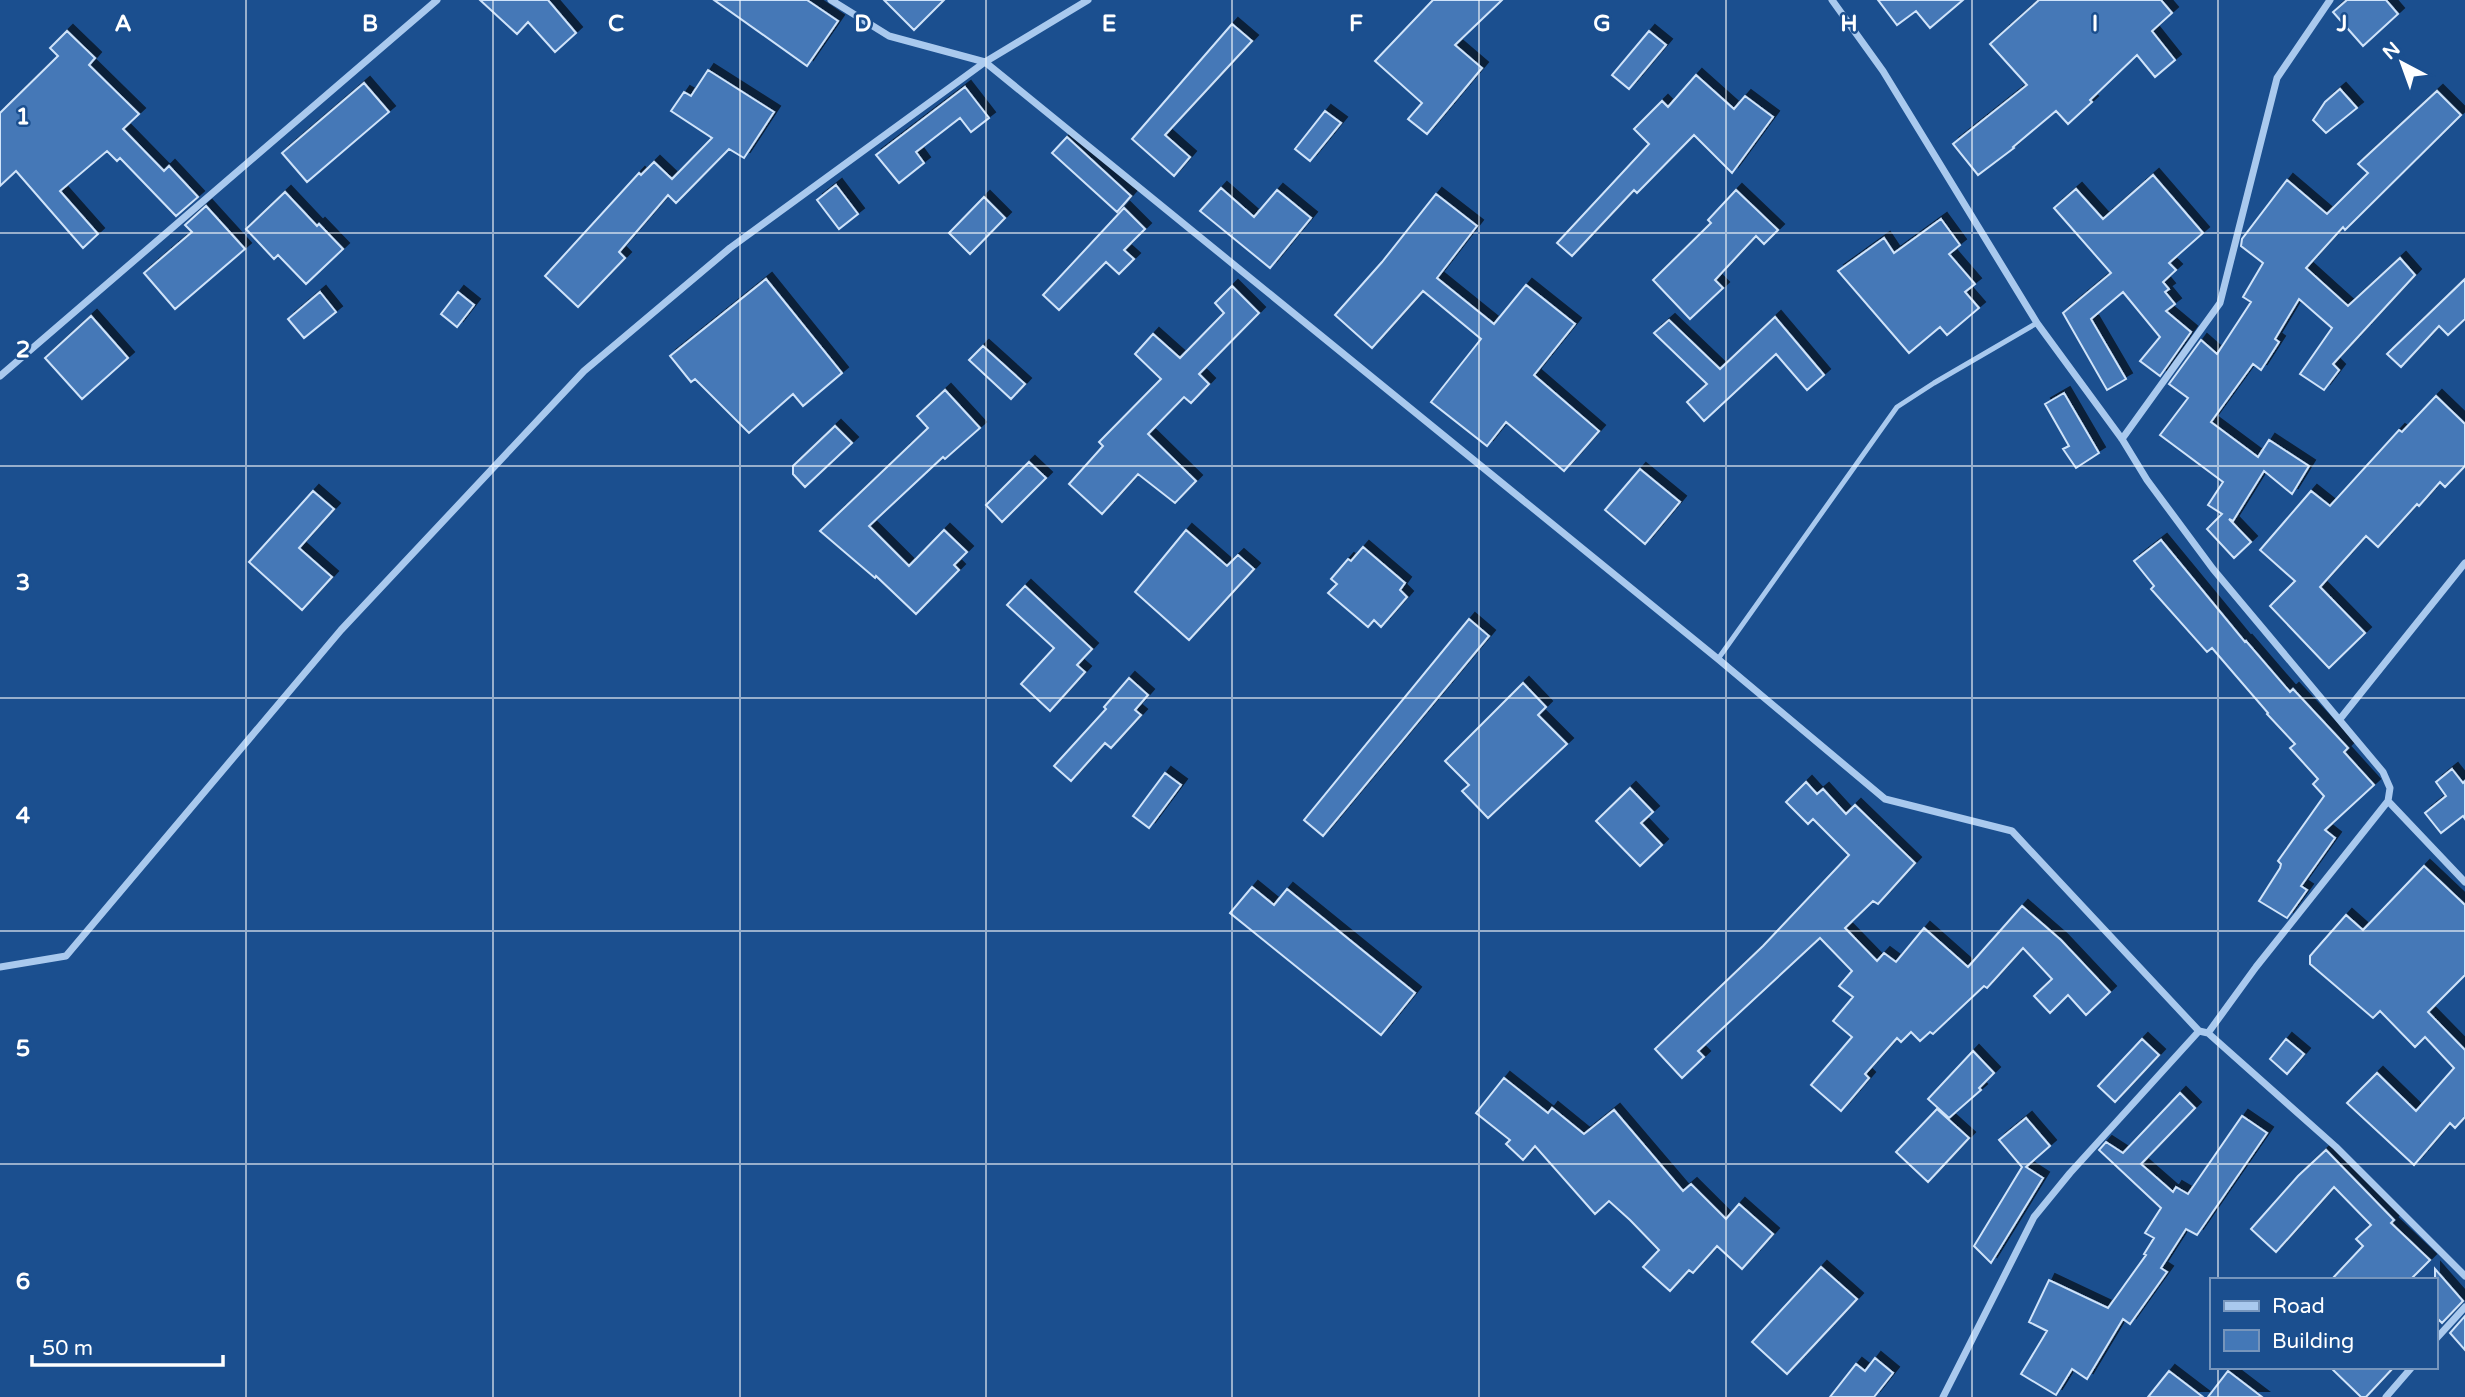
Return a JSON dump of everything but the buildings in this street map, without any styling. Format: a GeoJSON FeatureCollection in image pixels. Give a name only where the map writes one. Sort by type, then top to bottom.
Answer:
{"type":"FeatureCollection","features":[{"type":"Feature","properties":{"kind":"street"},"geometry":{"type":"LineString","coordinates":[[0,376],[438,0]]}},
{"type":"Feature","properties":{"kind":"street"},"geometry":{"type":"LineString","coordinates":[[831,0],[889,36],[985,62],[1885,799],[2012,831],[2199,1031],[2208,1033],[2336,1147],[2465,1276]]}},
{"type":"Feature","properties":{"kind":"street"},"geometry":{"type":"LineString","coordinates":[[0,967],[66,956],[341,630],[584,371],[730,248],[985,62],[1088,0]]}},
{"type":"Feature","properties":{"kind":"street"},"geometry":{"type":"LineString","coordinates":[[1832,0],[1883,71],[2037,323],[2122,439],[2147,480],[2213,569],[2383,772],[2390,788],[2388,801],[2256,967],[2208,1033]]}},
{"type":"Feature","properties":{"kind":"street"},"geometry":{"type":"LineString","coordinates":[[2122,439],[2220,303],[2277,78],[2330,0]]}},
{"type":"Feature","properties":{"kind":"street"},"geometry":{"type":"LineString","coordinates":[[2340,719],[2465,563]]}},
{"type":"Feature","properties":{"kind":"street"},"geometry":{"type":"LineString","coordinates":[[2388,801],[2465,882]]}},
{"type":"Feature","properties":{"kind":"street"},"geometry":{"type":"LineString","coordinates":[[1943,1397],[2034,1217],[2070,1173],[2199,1031]]}},
{"type":"Feature","properties":{"kind":"street"},"geometry":{"type":"LineString","coordinates":[[2437,1338],[2465,1307]]}},
{"type":"Feature","properties":{"kind":"street"},"geometry":{"type":"LineString","coordinates":[[2386,1397],[2410,1369]]}},
{"type":"Feature","properties":{"kind":"lane"},"geometry":{"type":"LineString","coordinates":[[1717,659],[1897,407],[2037,323]]}}]}
